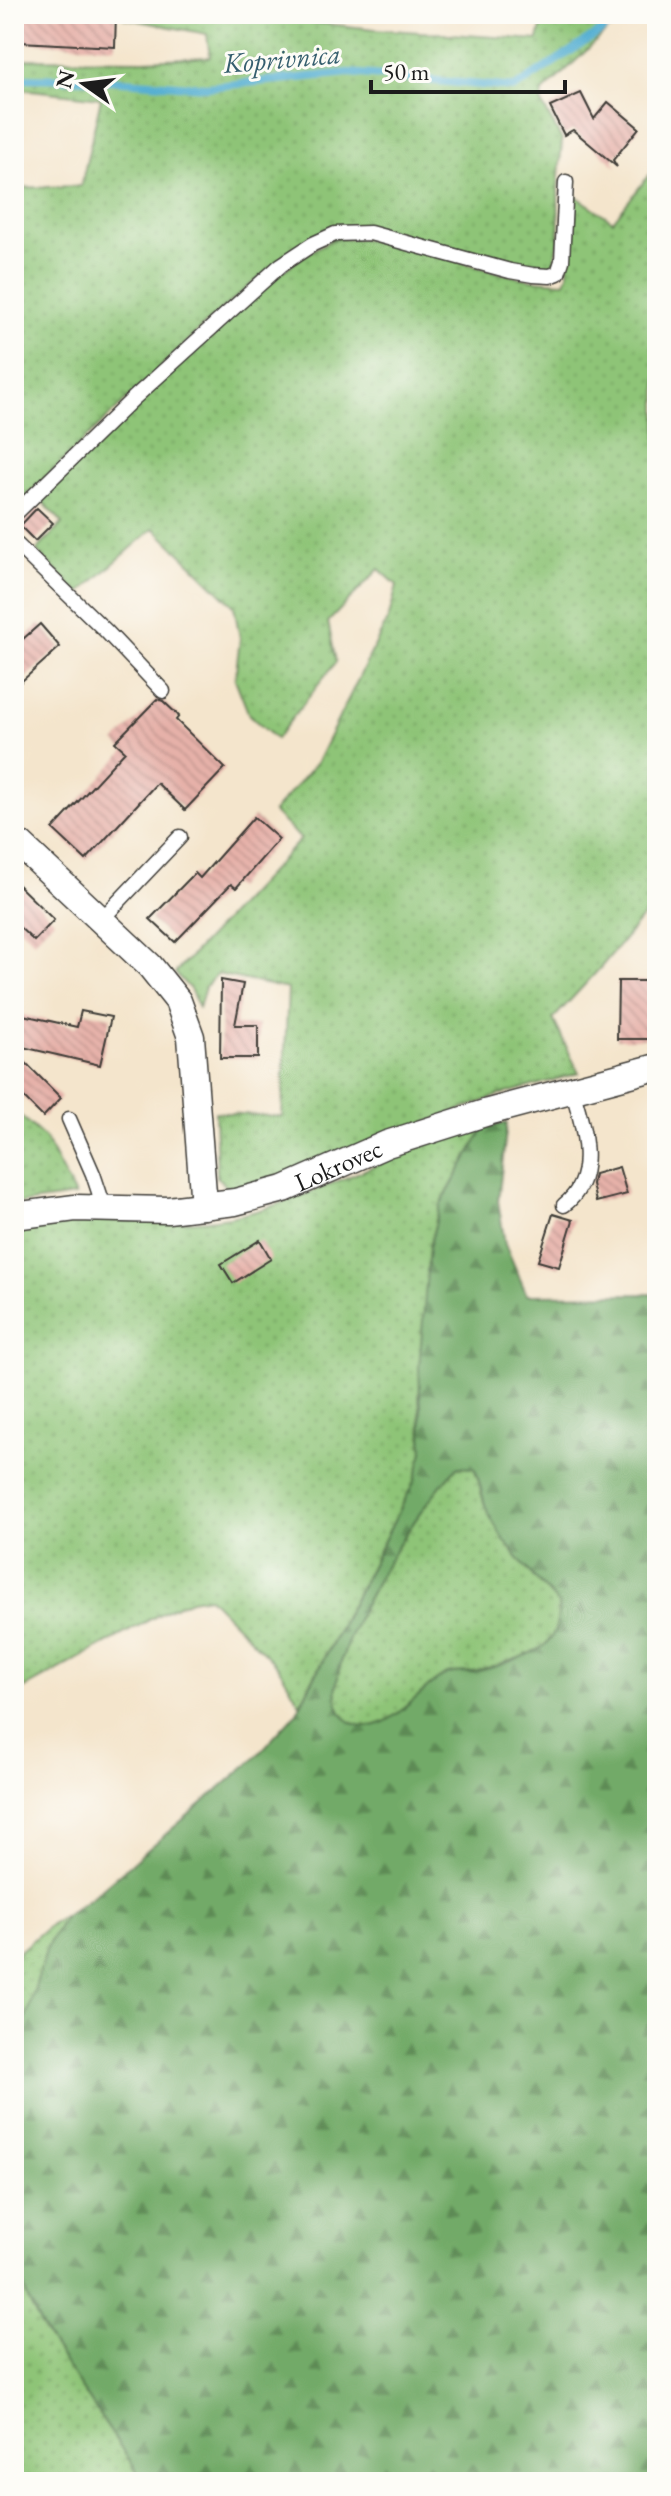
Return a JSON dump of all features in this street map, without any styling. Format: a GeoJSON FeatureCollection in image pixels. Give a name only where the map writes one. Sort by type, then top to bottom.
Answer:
{"type":"FeatureCollection","features":[{"type":"Feature","properties":{"kind":"street"},"geometry":{"type":"LineString","coordinates":[[14,843],[21,845],[102,919],[150,966],[178,1001],[191,1037],[204,1206]]}},
{"type":"Feature","properties":{"kind":"street","name":"Lokrovec"},"geometry":{"type":"LineString","coordinates":[[14,1216],[104,1207],[168,1210],[235,1202],[284,1189],[387,1144],[657,1067]]}},
{"type":"Feature","properties":{"kind":"lane"},"geometry":{"type":"LineString","coordinates":[[14,515],[134,398],[298,252],[335,234],[370,233],[510,271],[550,276],[558,273],[562,261],[566,182]]}},
{"type":"Feature","properties":{"kind":"lane"},"geometry":{"type":"LineString","coordinates":[[14,542],[163,691]]}},
{"type":"Feature","properties":{"kind":"lane"},"geometry":{"type":"LineString","coordinates":[[102,919],[180,837]]}},
{"type":"Feature","properties":{"kind":"lane"},"geometry":{"type":"LineString","coordinates":[[564,1205],[575,1197],[583,1179],[586,1155],[572,1089]]}},
{"type":"Feature","properties":{"kind":"lane"},"geometry":{"type":"LineString","coordinates":[[69,1119],[104,1207]]}},
{"type":"Feature","properties":{"kind":"green space"},"geometry":{"type":"Polygon","coordinates":[[[123,14],[233,14],[375,29],[538,40],[544,14],[644,14],[608,30],[543,92],[541,102],[562,140],[558,188],[559,242],[553,265],[546,269],[528,269],[374,228],[294,248],[209,320],[14,508],[14,188],[81,186],[101,98],[14,88],[14,59],[210,57],[207,34],[123,18],[123,14]]]}},
{"type":"Feature","properties":{"kind":"green space"},"geometry":{"type":"Polygon","coordinates":[[[657,165],[657,900],[553,1019],[579,1073],[500,1095],[278,1178],[229,1190],[217,1177],[215,1112],[282,1117],[288,989],[217,974],[205,987],[199,1008],[190,989],[175,973],[301,839],[273,812],[317,762],[389,617],[397,585],[379,569],[328,622],[336,662],[276,739],[249,715],[235,679],[240,638],[234,606],[154,528],[79,594],[36,551],[63,523],[39,498],[214,330],[288,267],[318,247],[340,239],[364,239],[412,248],[504,274],[565,282],[568,274],[568,201],[573,194],[613,221],[657,165]]]}},
{"type":"Feature","properties":{"kind":"green space"},"geometry":{"type":"Polygon","coordinates":[[[14,1110],[45,1138],[75,1196],[14,1204],[14,1110]]]}},
{"type":"Feature","properties":{"kind":"green space"},"geometry":{"type":"Polygon","coordinates":[[[507,1123],[498,1201],[505,1244],[527,1295],[657,1294],[657,2482],[144,2482],[48,2338],[31,2306],[14,2262],[14,2044],[28,2012],[47,1947],[65,1916],[98,1892],[255,1758],[297,1712],[415,1480],[423,1452],[419,1368],[429,1248],[440,1206],[484,1128],[507,1123]],[[458,1467],[418,1515],[369,1596],[349,1639],[338,1677],[339,1707],[355,1724],[380,1724],[448,1674],[479,1671],[511,1661],[540,1648],[553,1636],[559,1604],[501,1536],[487,1510],[474,1468],[458,1467]]]}},
{"type":"Feature","properties":{"kind":"green space"},"geometry":{"type":"Polygon","coordinates":[[[484,1128],[440,1206],[429,1248],[419,1397],[423,1452],[415,1480],[300,1704],[279,1668],[209,1597],[169,1609],[14,1694],[14,1229],[64,1221],[190,1221],[248,1213],[296,1198],[456,1132],[484,1128]]]}},
{"type":"Feature","properties":{"kind":"green space"},"geometry":{"type":"Polygon","coordinates":[[[458,1467],[474,1468],[485,1504],[494,1521],[520,1559],[559,1604],[555,1631],[546,1644],[522,1657],[479,1671],[448,1674],[380,1724],[355,1724],[339,1707],[338,1677],[349,1639],[393,1554],[418,1515],[458,1467]]]}},
{"type":"Feature","properties":{"kind":"green space"},"geometry":{"type":"Polygon","coordinates":[[[65,1916],[47,1947],[28,2012],[14,2044],[14,1956],[53,1922],[65,1916]]]}},
{"type":"Feature","properties":{"kind":"green space"},"geometry":{"type":"Polygon","coordinates":[[[14,2262],[31,2306],[48,2338],[144,2482],[14,2482],[14,2262]]]}},
{"type":"Feature","properties":{"kind":"building"},"geometry":{"type":"Polygon","coordinates":[[[116,14],[115,47],[20,42],[20,15],[116,14]]]}},
{"type":"Feature","properties":{"kind":"building"},"geometry":{"type":"Polygon","coordinates":[[[581,93],[594,119],[608,102],[639,128],[613,160],[617,167],[573,130],[564,135],[550,107],[581,93]]]}},
{"type":"Feature","properties":{"kind":"building"},"geometry":{"type":"Polygon","coordinates":[[[37,508],[53,523],[35,541],[20,526],[37,508]]]}},
{"type":"Feature","properties":{"kind":"building"},"geometry":{"type":"Polygon","coordinates":[[[40,624],[60,647],[14,688],[14,647],[40,624]]]}},
{"type":"Feature","properties":{"kind":"building"},"geometry":{"type":"Polygon","coordinates":[[[157,699],[179,716],[176,720],[225,768],[185,810],[157,783],[86,860],[53,829],[125,751],[115,742],[157,699]]]}},
{"type":"Feature","properties":{"kind":"building"},"geometry":{"type":"Polygon","coordinates":[[[254,817],[279,839],[236,888],[231,884],[175,942],[150,919],[195,873],[200,878],[254,817]]]}},
{"type":"Feature","properties":{"kind":"building"},"geometry":{"type":"Polygon","coordinates":[[[14,881],[54,920],[34,941],[14,922],[14,881]]]}},
{"type":"Feature","properties":{"kind":"building"},"geometry":{"type":"Polygon","coordinates":[[[221,980],[243,984],[235,1025],[258,1025],[258,1058],[220,1058],[221,980]]]}},
{"type":"Feature","properties":{"kind":"building"},"geometry":{"type":"Polygon","coordinates":[[[618,981],[649,981],[649,1039],[617,1039],[618,981]]]}},
{"type":"Feature","properties":{"kind":"building"},"geometry":{"type":"Polygon","coordinates":[[[81,1011],[111,1017],[100,1065],[14,1045],[14,1013],[77,1027],[81,1011]]]}},
{"type":"Feature","properties":{"kind":"building"},"geometry":{"type":"Polygon","coordinates":[[[14,1051],[61,1098],[43,1117],[14,1088],[14,1051]]]}},
{"type":"Feature","properties":{"kind":"building"},"geometry":{"type":"Polygon","coordinates":[[[619,1167],[627,1194],[596,1202],[592,1184],[594,1174],[619,1167]]]}},
{"type":"Feature","properties":{"kind":"building"},"geometry":{"type":"Polygon","coordinates":[[[553,1214],[573,1220],[559,1267],[538,1261],[553,1214]]]}},
{"type":"Feature","properties":{"kind":"building"},"geometry":{"type":"Polygon","coordinates":[[[260,1240],[271,1259],[233,1283],[221,1264],[260,1240]]]}},
{"type":"Feature","properties":{"kind":"waterway","name":"Koprivnica"},"geometry":{"type":"LineString","coordinates":[[14,78],[95,79],[206,87],[349,73],[515,88],[627,14]]}}]}
